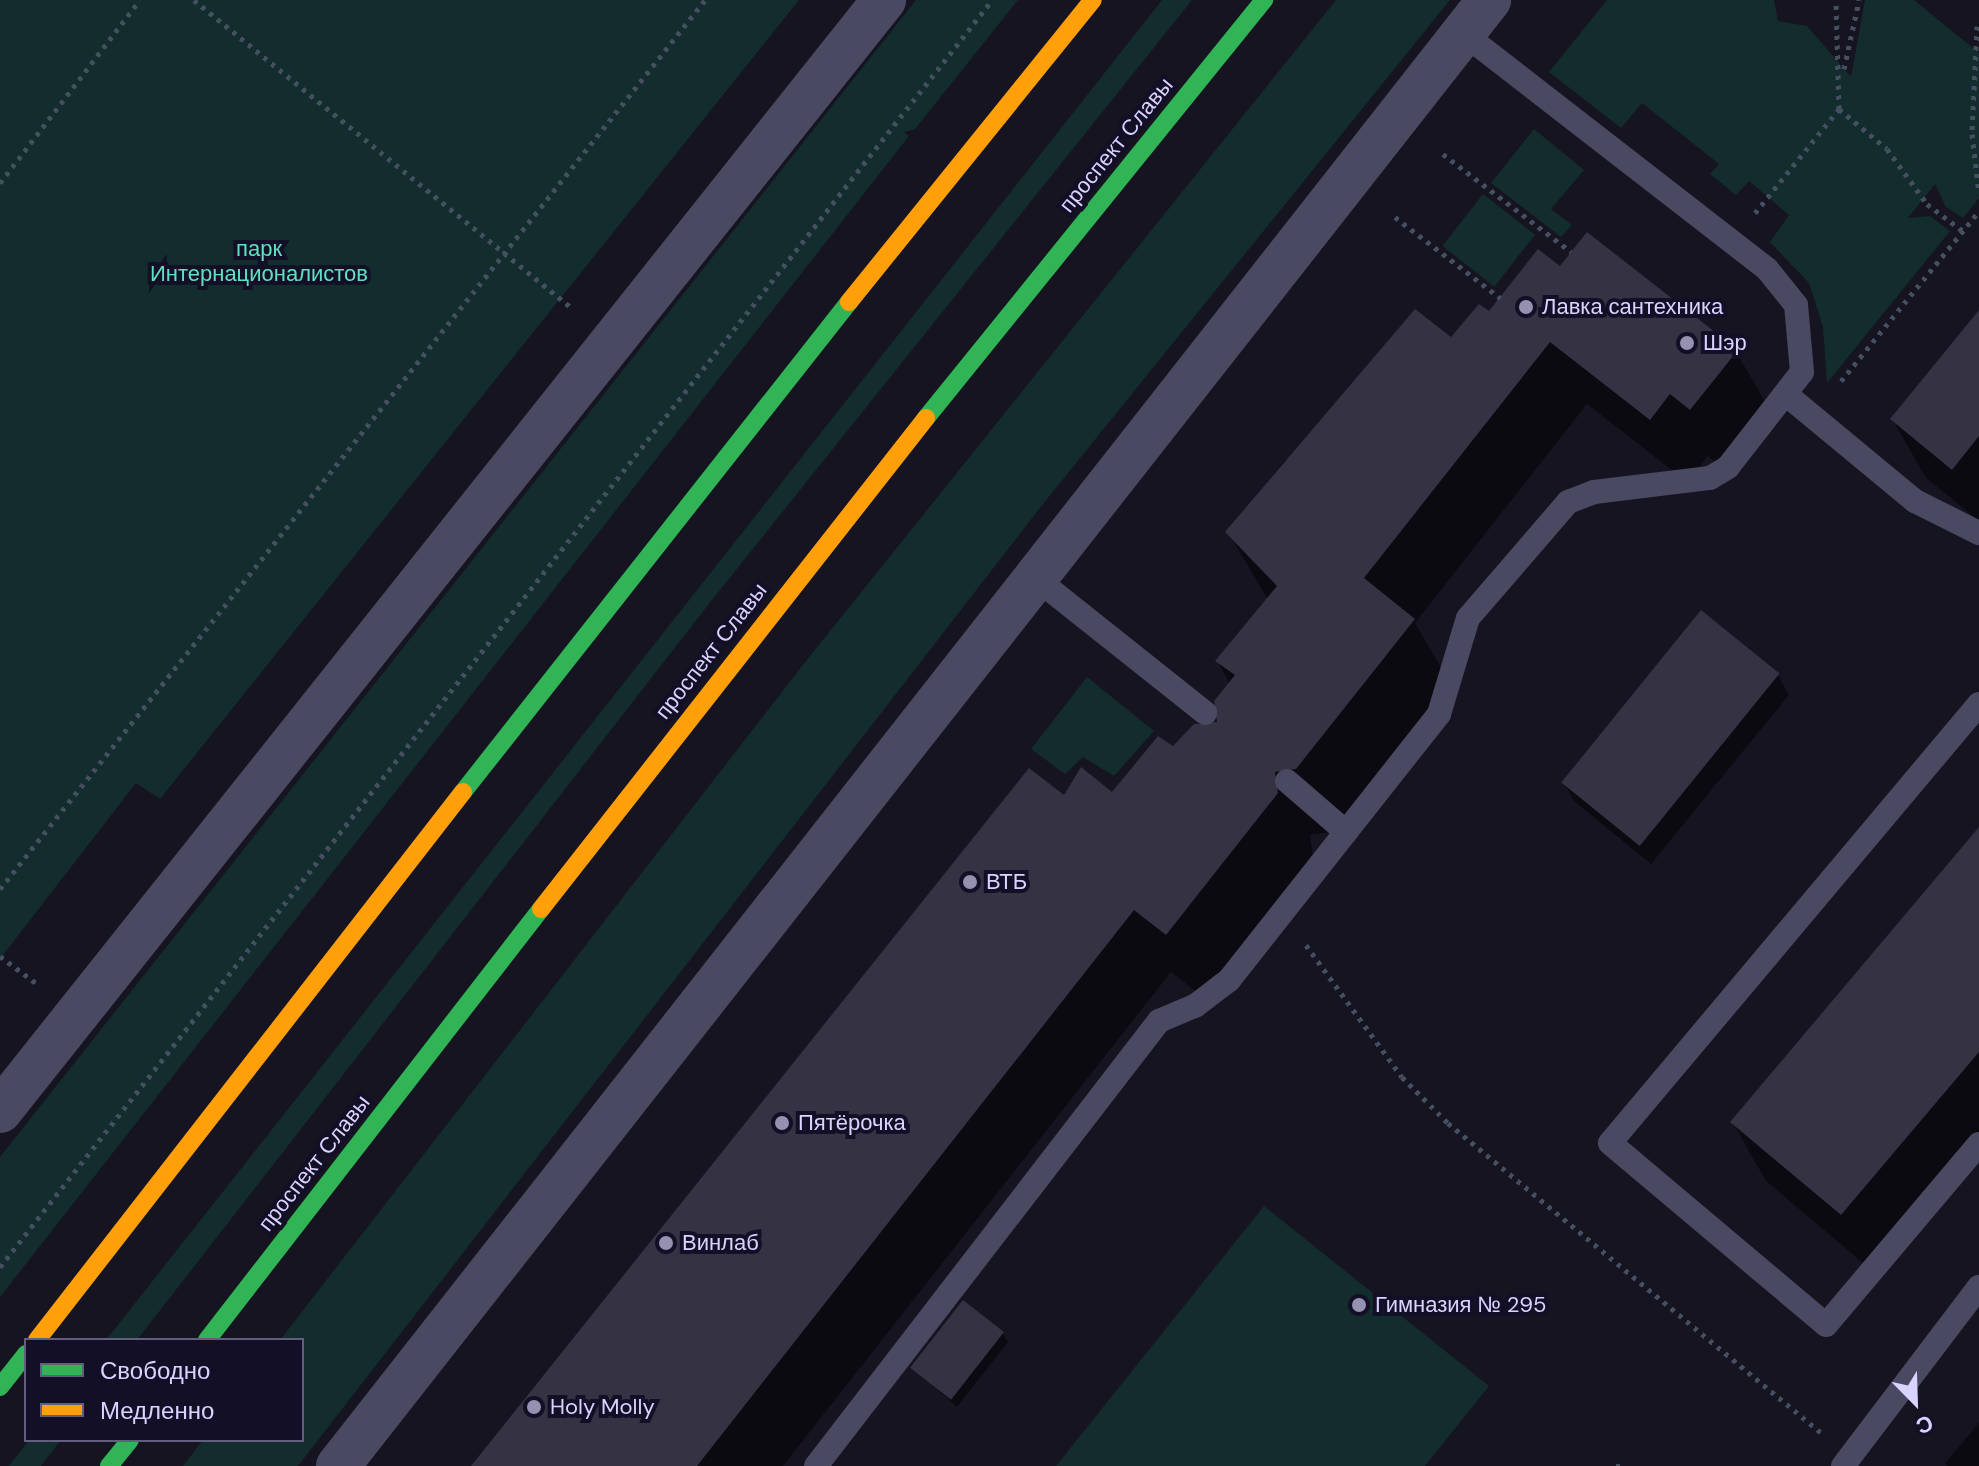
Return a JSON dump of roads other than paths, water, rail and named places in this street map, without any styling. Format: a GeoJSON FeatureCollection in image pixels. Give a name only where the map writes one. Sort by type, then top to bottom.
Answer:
{"type":"FeatureCollection","features":[{"type":"Feature","properties":{"kind":"main road"},"geometry":{"type":"LineString","coordinates":[[39,1338],[712,472],[1093,0]]}},
{"type":"Feature","properties":{"kind":"main road","name":"проспект Славы"},"geometry":{"type":"LineString","coordinates":[[209,1338],[825,543],[1264,0]]}},
{"type":"Feature","properties":{"kind":"main road"},"geometry":{"type":"LineString","coordinates":[[0,1387],[24,1357]]}},
{"type":"Feature","properties":{"kind":"main road"},"geometry":{"type":"LineString","coordinates":[[109,1466],[128,1442]]}},
{"type":"Feature","properties":{"kind":"street"},"geometry":{"type":"LineString","coordinates":[[0,1111],[884,0]]}},
{"type":"Feature","properties":{"kind":"street"},"geometry":{"type":"LineString","coordinates":[[338,1466],[1033,576],[1476,16]]}},
{"type":"Feature","properties":{"kind":"lane"},"geometry":{"type":"LineString","coordinates":[[816,1466],[1159,1021],[1195,1006],[1229,980],[1439,714],[1468,618],[1568,502],[1594,492],[1710,478],[1728,467],[1788,396],[1802,372],[1803,331],[1783,286],[1476,16]]}},
{"type":"Feature","properties":{"kind":"lane"},"geometry":{"type":"LineString","coordinates":[[1788,396],[1915,501],[1979,533]]}},
{"type":"Feature","properties":{"kind":"lane"},"geometry":{"type":"LineString","coordinates":[[1033,576],[1205,713]]}},
{"type":"Feature","properties":{"kind":"lane"},"geometry":{"type":"LineString","coordinates":[[1979,704],[1610,1143],[1826,1325],[1979,1144]]}},
{"type":"Feature","properties":{"kind":"lane"},"geometry":{"type":"LineString","coordinates":[[1287,781],[1346,832]]}},
{"type":"Feature","properties":{"kind":"lane"},"geometry":{"type":"LineString","coordinates":[[1843,1466],[1979,1287]]}},
{"type":"Feature","properties":{"kind":"place","name":"Лавка сантехника"},"geometry":{"type":"Point","coordinates":[1526,307]}},
{"type":"Feature","properties":{"kind":"place","name":"Шэр"},"geometry":{"type":"Point","coordinates":[1687,343]}},
{"type":"Feature","properties":{"kind":"place","name":"ВТБ"},"geometry":{"type":"Point","coordinates":[970,882]}},
{"type":"Feature","properties":{"kind":"place","name":"Пятёрочка"},"geometry":{"type":"Point","coordinates":[782,1123]}},
{"type":"Feature","properties":{"kind":"place","name":"Винлаб"},"geometry":{"type":"Point","coordinates":[666,1243]}},
{"type":"Feature","properties":{"kind":"place","name":"Гимназия № 295"},"geometry":{"type":"Point","coordinates":[1359,1305]}},
{"type":"Feature","properties":{"kind":"place","name":"Holy Molly"},"geometry":{"type":"Point","coordinates":[534,1407]}},
{"type":"Feature","properties":{"kind":"park label","name":"парк Интернационалистов"},"geometry":{"type":"Point","coordinates":[259,260]}}]}
